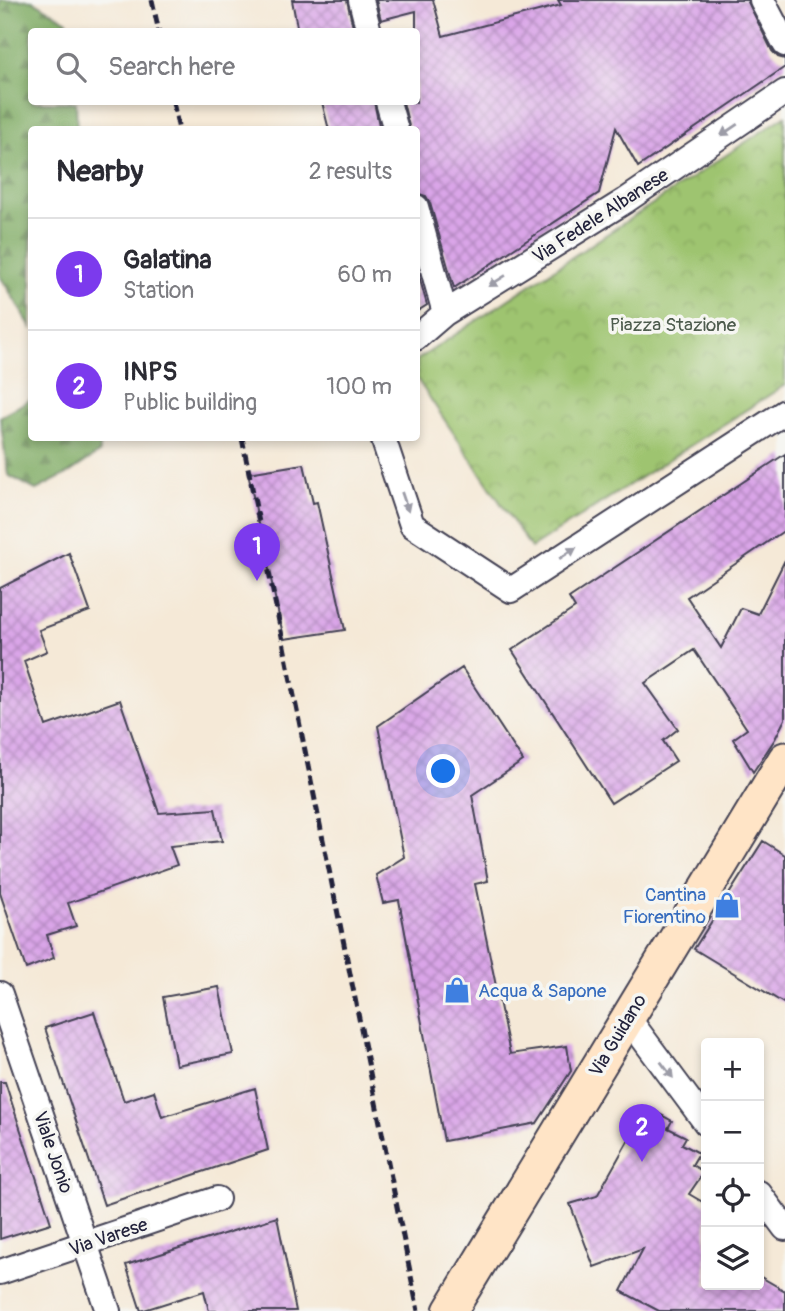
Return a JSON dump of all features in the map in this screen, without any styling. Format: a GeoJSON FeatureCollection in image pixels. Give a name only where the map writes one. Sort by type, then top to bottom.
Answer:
{"type":"FeatureCollection","features":[{"type":"Feature","properties":{"kind":"main road","name":"Via Guidano"},"geometry":{"type":"LineString","coordinates":[[450,1311],[785,759]]}},
{"type":"Feature","properties":{"kind":"street"},"geometry":{"type":"LineString","coordinates":[[361,0],[368,28]]}},
{"type":"Feature","properties":{"kind":"street"},"geometry":{"type":"LineString","coordinates":[[762,0],[785,44]]}},
{"type":"Feature","properties":{"kind":"street","name":"Via Fedele Albanese"},"geometry":{"type":"LineString","coordinates":[[420,335],[445,313],[625,201],[785,92]]}},
{"type":"Feature","properties":{"kind":"street"},"geometry":{"type":"LineString","coordinates":[[389,105],[395,126]]}},
{"type":"Feature","properties":{"kind":"street"},"geometry":{"type":"LineString","coordinates":[[420,222],[445,313]]}},
{"type":"Feature","properties":{"kind":"street"},"geometry":{"type":"LineString","coordinates":[[384,441],[412,525],[511,590],[785,412]]}},
{"type":"Feature","properties":{"kind":"street","name":"Viale Jonio"},"geometry":{"type":"LineString","coordinates":[[0,994],[108,1311]]}},
{"type":"Feature","properties":{"kind":"street"},"geometry":{"type":"LineString","coordinates":[[628,1018],[701,1116]]}},
{"type":"Feature","properties":{"kind":"street","name":"Via Varese"},"geometry":{"type":"LineString","coordinates":[[0,1272],[216,1199]]}},
{"type":"Feature","properties":{"kind":"street"},"geometry":{"type":"LineString","coordinates":[[764,1200],[785,1228]]}},
{"type":"Feature","properties":{"kind":"green space"},"geometry":{"type":"Polygon","coordinates":[[[0,0],[32,0],[67,21],[68,28],[28,28],[28,105],[76,105],[77,126],[28,126],[28,322],[0,276],[0,0]]]}},
{"type":"Feature","properties":{"kind":"green space","name":"Piazza Stazione"},"geometry":{"type":"Polygon","coordinates":[[[785,116],[785,385],[531,548],[420,383],[420,358],[785,116]]]}},
{"type":"Feature","properties":{"kind":"green space"},"geometry":{"type":"Polygon","coordinates":[[[28,401],[28,441],[99,441],[100,452],[69,473],[36,490],[8,475],[0,417],[28,401]]]}},
{"type":"Feature","properties":{"kind":"building"},"geometry":{"type":"Polygon","coordinates":[[[292,0],[347,0],[353,28],[297,28],[292,0]]]}},
{"type":"Feature","properties":{"kind":"building"},"geometry":{"type":"Polygon","coordinates":[[[376,0],[433,0],[443,36],[561,5],[558,0],[747,0],[772,51],[785,59],[785,67],[638,167],[616,128],[599,193],[454,288],[430,203],[426,196],[420,194],[420,126],[409,126],[404,105],[420,105],[420,28],[416,28],[416,11],[381,20],[376,0]]]}},
{"type":"Feature","properties":{"kind":"building"},"geometry":{"type":"Polygon","coordinates":[[[323,105],[375,105],[379,126],[328,126],[323,105]]]}},
{"type":"Feature","properties":{"kind":"building"},"geometry":{"type":"Polygon","coordinates":[[[420,280],[427,305],[420,309],[420,280]]]}},
{"type":"Feature","properties":{"kind":"building"},"geometry":{"type":"Polygon","coordinates":[[[785,454],[785,530],[687,597],[721,648],[741,608],[758,614],[785,560],[785,719],[753,772],[733,739],[747,729],[694,650],[645,683],[678,729],[663,741],[676,761],[611,803],[512,650],[575,608],[569,598],[785,454]]]}},
{"type":"Feature","properties":{"kind":"building"},"geometry":{"type":"Polygon","coordinates":[[[304,464],[313,503],[317,502],[345,630],[284,639],[248,473],[304,464]]]}},
{"type":"Feature","properties":{"kind":"building"},"geometry":{"type":"Polygon","coordinates":[[[69,553],[90,611],[39,630],[47,651],[24,661],[46,726],[120,700],[159,813],[215,809],[222,841],[170,846],[177,865],[68,903],[76,926],[47,935],[54,958],[26,969],[0,893],[0,588],[69,553]]]}},
{"type":"Feature","properties":{"kind":"building"},"geometry":{"type":"Polygon","coordinates":[[[462,668],[523,761],[472,795],[488,881],[475,884],[510,1054],[567,1046],[571,1071],[537,1123],[444,1141],[399,900],[383,903],[376,875],[404,857],[378,726],[462,668]]]}},
{"type":"Feature","properties":{"kind":"building"},"geometry":{"type":"Polygon","coordinates":[[[763,841],[785,855],[785,1004],[694,949],[763,841]]]}},
{"type":"Feature","properties":{"kind":"building"},"geometry":{"type":"Polygon","coordinates":[[[219,987],[233,1054],[176,1065],[163,997],[219,987]]]}},
{"type":"Feature","properties":{"kind":"building"},"geometry":{"type":"Polygon","coordinates":[[[94,1012],[124,1101],[154,1091],[162,1117],[255,1088],[268,1150],[104,1205],[45,1028],[94,1012]]]}},
{"type":"Feature","properties":{"kind":"building"},"geometry":{"type":"Polygon","coordinates":[[[0,1082],[5,1082],[51,1223],[0,1239],[0,1082]]]}},
{"type":"Feature","properties":{"kind":"building"},"geometry":{"type":"Polygon","coordinates":[[[647,1107],[672,1121],[668,1128],[686,1137],[682,1144],[699,1153],[692,1165],[701,1170],[701,1176],[689,1194],[701,1201],[701,1290],[764,1290],[764,1279],[785,1291],[785,1311],[659,1311],[621,1291],[643,1249],[594,1267],[570,1204],[597,1196],[647,1107]]]}},
{"type":"Feature","properties":{"kind":"building"},"geometry":{"type":"Polygon","coordinates":[[[277,1217],[296,1311],[209,1311],[204,1291],[141,1311],[126,1265],[277,1217]]]}},
{"type":"Feature","properties":{"kind":"railway"},"geometry":{"type":"LineString","coordinates":[[152,0],[158,28]]}},
{"type":"Feature","properties":{"kind":"railway"},"geometry":{"type":"LineString","coordinates":[[174,105],[178,126]]}},
{"type":"Feature","properties":{"kind":"railway"},"geometry":{"type":"LineString","coordinates":[[243,441],[418,1311]]}},
{"type":"Feature","properties":{"kind":"place","name":"Galatina"},"geometry":{"type":"Point","coordinates":[257,581]}},
{"type":"Feature","properties":{"kind":"place","name":"Cantina Fiorentino"},"geometry":{"type":"Point","coordinates":[727,905]}},
{"type":"Feature","properties":{"kind":"place","name":"Acqua & Sapone"},"geometry":{"type":"Point","coordinates":[457,990]}},
{"type":"Feature","properties":{"kind":"place","name":"INPS"},"geometry":{"type":"Point","coordinates":[642,1162]}}]}
